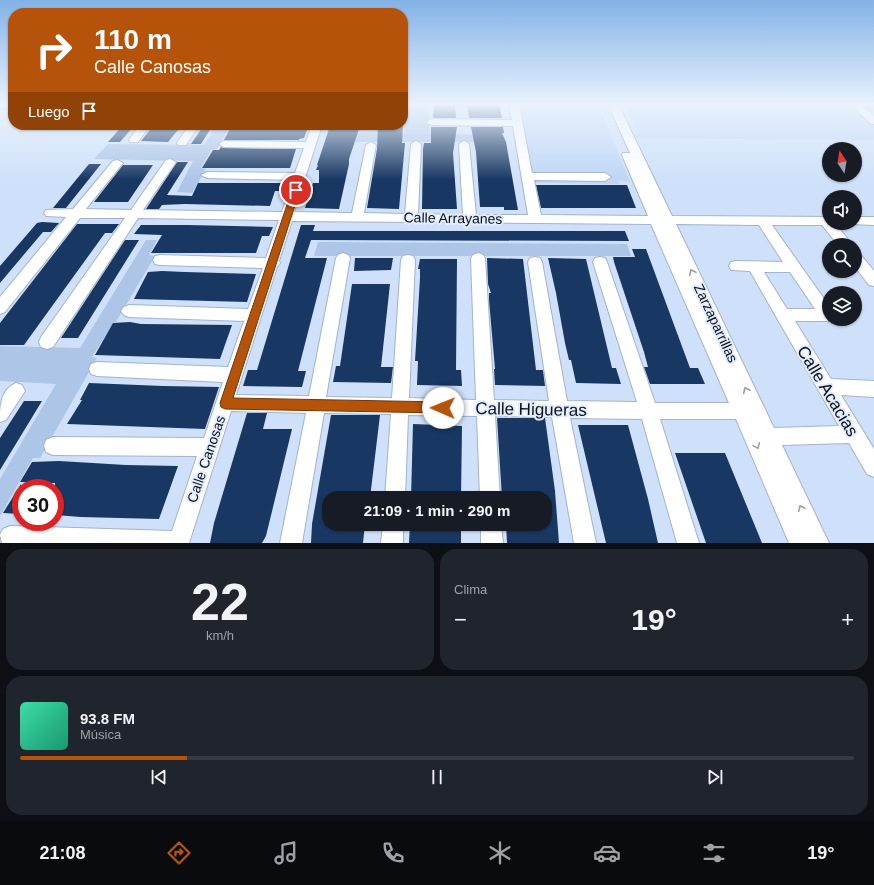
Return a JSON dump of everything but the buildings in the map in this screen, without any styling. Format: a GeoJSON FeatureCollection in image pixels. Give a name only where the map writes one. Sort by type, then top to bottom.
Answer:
{"type":"FeatureCollection","features":[{"type":"Feature","properties":{"kind":"street"},"geometry":{"type":"LineString","coordinates":[[518,129],[535,219]]}},
{"type":"Feature","properties":{"kind":"street","name":"Zarzaparrillas"},"geometry":{"type":"LineString","coordinates":[[617,129],[768,437],[818,543]]}},
{"type":"Feature","properties":{"kind":"street","name":"Zarzaparrillas"},"geometry":{"type":"LineString","coordinates":[[624,129],[741,411],[800,543]]}},
{"type":"Feature","properties":{"kind":"street"},"geometry":{"type":"LineString","coordinates":[[134,140],[141,130]]}},
{"type":"Feature","properties":{"kind":"street"},"geometry":{"type":"LineString","coordinates":[[182,143],[191,130]]}},
{"type":"Feature","properties":{"kind":"street","name":"Calle Canosas"},"geometry":{"type":"LineString","coordinates":[[178,543],[273,263],[315,130]]}},
{"type":"Feature","properties":{"kind":"street"},"geometry":{"type":"LineString","coordinates":[[224,144],[310,145]]}},
{"type":"Feature","properties":{"kind":"street"},"geometry":{"type":"LineString","coordinates":[[411,218],[416,144]]}},
{"type":"Feature","properties":{"kind":"street"},"geometry":{"type":"LineString","coordinates":[[464,144],[470,219]]}},
{"type":"Feature","properties":{"kind":"street"},"geometry":{"type":"LineString","coordinates":[[357,217],[371,145]]}},
{"type":"Feature","properties":{"kind":"street"},"geometry":{"type":"LineString","coordinates":[[47,342],[170,162]]}},
{"type":"Feature","properties":{"kind":"street"},"geometry":{"type":"LineString","coordinates":[[0,308],[117,163]]}},
{"type":"Feature","properties":{"kind":"street"},"geometry":{"type":"LineString","coordinates":[[207,174],[300,177]]}},
{"type":"Feature","properties":{"kind":"street"},"geometry":{"type":"LineString","coordinates":[[527,176],[605,177]]}},
{"type":"Feature","properties":{"kind":"street","name":"Calle Arrayanes"},"geometry":{"type":"LineString","coordinates":[[50,213],[470,219],[822,221]]}},
{"type":"Feature","properties":{"kind":"street"},"geometry":{"type":"LineString","coordinates":[[763,221],[822,307]]}},
{"type":"Feature","properties":{"kind":"street"},"geometry":{"type":"LineString","coordinates":[[862,221],[874,221]]}},
{"type":"Feature","properties":{"kind":"street"},"geometry":{"type":"LineString","coordinates":[[291,543],[343,258]]}},
{"type":"Feature","properties":{"kind":"street"},"geometry":{"type":"LineString","coordinates":[[478,258],[490,491]]}},
{"type":"Feature","properties":{"kind":"street"},"geometry":{"type":"LineString","coordinates":[[160,260],[273,263]]}},
{"type":"Feature","properties":{"kind":"street"},"geometry":{"type":"LineString","coordinates":[[395,491],[408,260]]}},
{"type":"Feature","properties":{"kind":"street"},"geometry":{"type":"LineString","coordinates":[[535,262],[559,410],[585,543]]}},
{"type":"Feature","properties":{"kind":"street"},"geometry":{"type":"LineString","coordinates":[[600,262],[649,411],[688,543]]}},
{"type":"Feature","properties":{"kind":"street"},"geometry":{"type":"LineString","coordinates":[[736,266],[794,267]]}},
{"type":"Feature","properties":{"kind":"street"},"geometry":{"type":"LineString","coordinates":[[862,266],[874,281]]}},
{"type":"Feature","properties":{"kind":"street","name":"Calle Acacias"},"geometry":{"type":"LineString","coordinates":[[754,267],[874,466]]}},
{"type":"Feature","properties":{"kind":"street"},"geometry":{"type":"LineString","coordinates":[[129,311],[255,315]]}},
{"type":"Feature","properties":{"kind":"street"},"geometry":{"type":"LineString","coordinates":[[783,315],[822,315]]}},
{"type":"Feature","properties":{"kind":"street"},"geometry":{"type":"LineString","coordinates":[[97,369],[235,376]]}},
{"type":"Feature","properties":{"kind":"street"},"geometry":{"type":"LineString","coordinates":[[826,387],[874,389]]}},
{"type":"Feature","properties":{"kind":"street"},"geometry":{"type":"LineString","coordinates":[[0,414],[16,391]]}},
{"type":"Feature","properties":{"kind":"street","name":"Calle Higueras"},"geometry":{"type":"LineString","coordinates":[[225,403],[559,410],[741,411]]}},
{"type":"Feature","properties":{"kind":"street"},"geometry":{"type":"LineString","coordinates":[[768,437],[855,434]]}},
{"type":"Feature","properties":{"kind":"street"},"geometry":{"type":"LineString","coordinates":[[53,446],[210,448]]}},
{"type":"Feature","properties":{"kind":"street"},"geometry":{"type":"LineString","coordinates":[[392,543],[393,531]]}},
{"type":"Feature","properties":{"kind":"street"},"geometry":{"type":"LineString","coordinates":[[491,531],[492,543]]}},
{"type":"Feature","properties":{"kind":"street"},"geometry":{"type":"LineString","coordinates":[[10,536],[178,543]]}},
{"type":"Feature","properties":{"kind":"shaded area"},"geometry":{"type":"Polygon","coordinates":[[[408,129],[430,129],[430,134],[489,135],[490,142],[338,142],[341,133],[404,134],[404,130],[408,129]]]}},
{"type":"Feature","properties":{"kind":"shaded area"},"geometry":{"type":"Polygon","coordinates":[[[525,129],[609,129],[630,181],[618,181],[619,184],[535,183],[525,129]]]}},
{"type":"Feature","properties":{"kind":"shaded area"},"geometry":{"type":"Polygon","coordinates":[[[637,129],[874,129],[874,140],[636,138],[635,135],[639,134],[637,129]]]}},
{"type":"Feature","properties":{"kind":"shaded area"},"geometry":{"type":"Polygon","coordinates":[[[214,130],[228,130],[217,149],[211,150],[201,168],[206,169],[192,193],[177,192],[193,161],[94,159],[108,144],[204,145],[214,130]]]}},
{"type":"Feature","properties":{"kind":"shaded area"},"geometry":{"type":"Polygon","coordinates":[[[146,240],[157,240],[149,255],[155,256],[116,322],[114,322],[92,357],[97,358],[40,458],[33,458],[21,479],[12,479],[12,495],[0,516],[0,479],[56,384],[0,381],[0,346],[80,348],[146,240]]]}},
{"type":"Feature","properties":{"kind":"shaded area"},"geometry":{"type":"Polygon","coordinates":[[[318,242],[627,244],[631,256],[314,256],[318,242]]]}},
{"type":"Feature","properties":{"kind":"route"},"geometry":{"type":"LineString","coordinates":[[296,190],[225,403],[443,408]]}}]}
